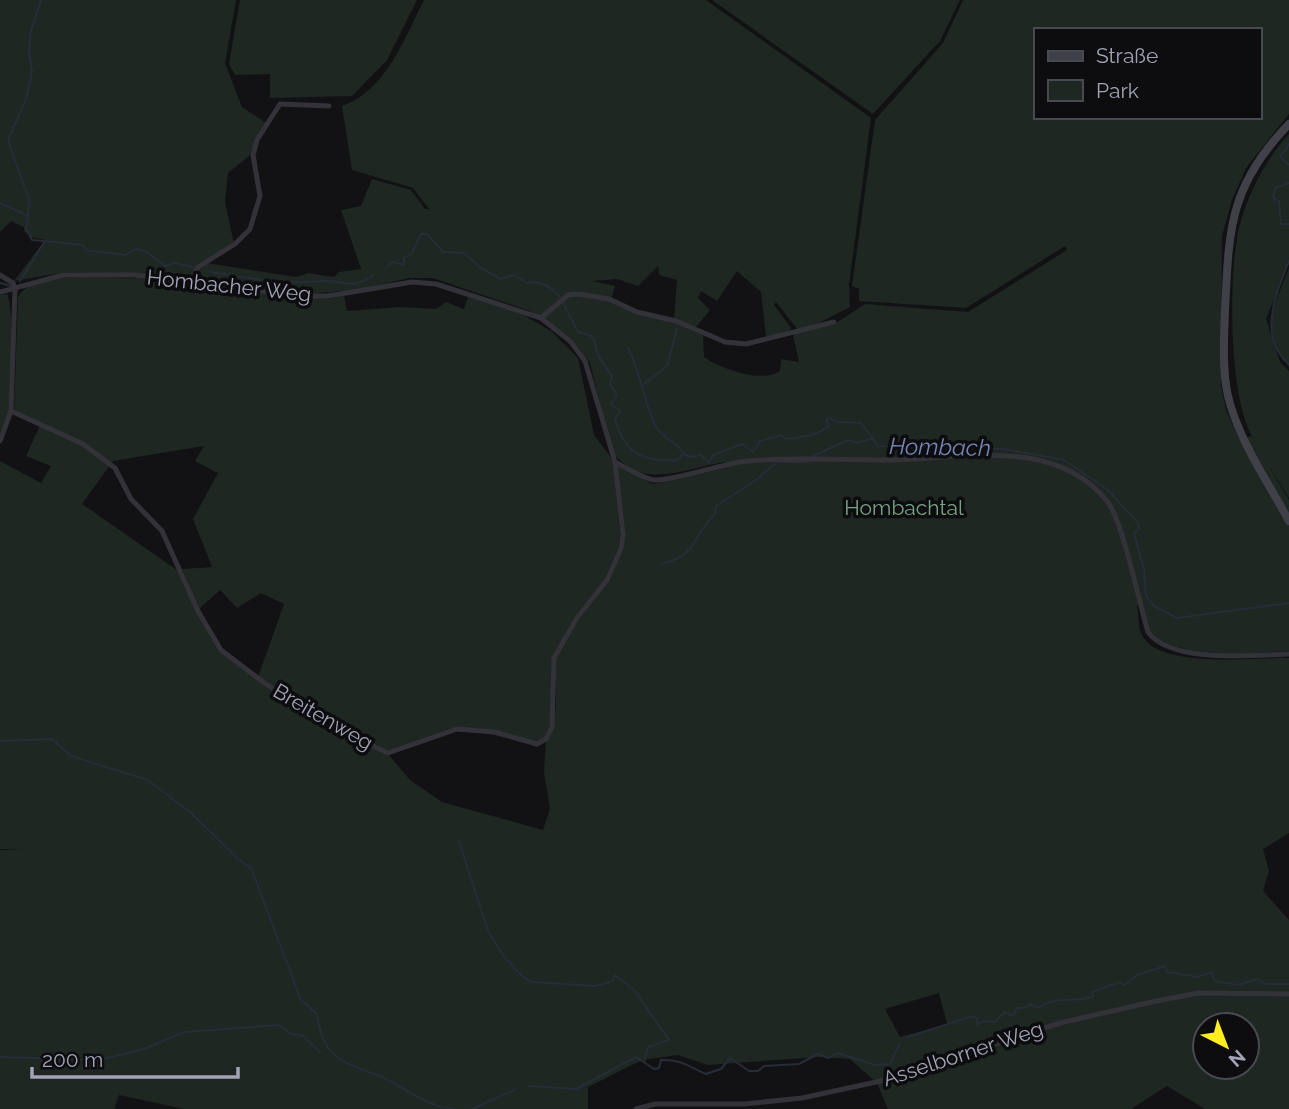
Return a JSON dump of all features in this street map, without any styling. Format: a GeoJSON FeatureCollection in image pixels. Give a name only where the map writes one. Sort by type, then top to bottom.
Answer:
{"type":"FeatureCollection","features":[{"type":"Feature","properties":{"kind":"main road"},"geometry":{"type":"LineString","coordinates":[[1289,124],[1257,162],[1237,206],[1229,235],[1225,322],[1228,396],[1240,430],[1289,521]]}},
{"type":"Feature","properties":{"kind":"street"},"geometry":{"type":"LineString","coordinates":[[190,282],[198,267],[235,244],[250,229],[260,196],[253,155],[280,104],[329,106]]}},
{"type":"Feature","properties":{"kind":"street"},"geometry":{"type":"LineString","coordinates":[[0,275],[13,283],[15,289],[11,411],[0,441]]}},
{"type":"Feature","properties":{"kind":"street","name":"Hombacher Weg"},"geometry":{"type":"LineString","coordinates":[[0,292],[63,275],[136,275],[302,296],[327,296],[424,282],[541,318],[571,342],[585,361],[614,462]]}},
{"type":"Feature","properties":{"kind":"street"},"geometry":{"type":"LineString","coordinates":[[541,318],[568,295],[579,294],[609,299],[638,312],[676,321],[724,342],[746,344],[834,322]]}},
{"type":"Feature","properties":{"kind":"street","name":"Breitenweg"},"geometry":{"type":"LineString","coordinates":[[11,411],[83,444],[115,468],[131,499],[162,531],[198,611],[221,650],[263,682],[334,728],[388,753],[457,729],[494,732],[526,743],[537,744],[545,739],[552,727],[555,705],[554,658],[577,618],[607,580],[621,548],[622,520],[614,462]]}},
{"type":"Feature","properties":{"kind":"street"},"geometry":{"type":"LineString","coordinates":[[614,462],[654,480],[747,461],[905,459],[968,454],[1009,456],[1045,462],[1093,488],[1114,511],[1145,624],[1156,641],[1168,647],[1201,653],[1289,654]]}},
{"type":"Feature","properties":{"kind":"street","name":"Asselborner Weg"},"geometry":{"type":"LineString","coordinates":[[636,1109],[655,1104],[730,1104],[802,1098],[881,1081],[1047,1027],[1156,1001],[1199,993],[1289,994]]}},
{"type":"Feature","properties":{"kind":"street"},"geometry":{"type":"LineString","coordinates":[[723,1109],[730,1104]]}},
{"type":"Feature","properties":{"kind":"green space","name":"Hombachtal"},"geometry":{"type":"Polygon","coordinates":[[[0,0],[236,0],[225,63],[242,107],[266,123],[249,156],[228,173],[225,202],[234,244],[207,263],[296,277],[308,273],[334,277],[339,272],[361,269],[341,210],[361,206],[372,179],[411,190],[425,209],[429,209],[413,188],[352,170],[342,106],[357,99],[382,76],[401,46],[424,0],[706,0],[871,118],[849,285],[850,307],[809,328],[833,325],[865,304],[968,312],[1067,250],[1065,246],[966,308],[859,301],[859,289],[852,286],[875,120],[943,43],[963,0],[1289,0],[1289,114],[1246,168],[1232,200],[1222,236],[1221,386],[1226,410],[1239,439],[1252,436],[1244,418],[1235,368],[1232,311],[1234,259],[1249,197],[1271,156],[1289,134],[1289,262],[1266,319],[1280,362],[1289,371],[1289,498],[1266,461],[1289,500],[1289,651],[1217,653],[1179,647],[1164,642],[1152,633],[1142,602],[1137,606],[1141,633],[1150,645],[1165,652],[1208,659],[1289,658],[1289,833],[1263,849],[1269,871],[1263,891],[1289,920],[1289,1109],[1205,1109],[1167,1086],[1131,1109],[888,1109],[877,1083],[850,1059],[818,1057],[708,1065],[678,1055],[642,1060],[588,1087],[588,1109],[184,1109],[119,1095],[114,1109],[0,1109],[0,850],[24,849],[0,849],[0,461],[41,483],[51,466],[26,456],[41,423],[14,410],[18,297],[39,282],[55,279],[136,278],[136,274],[66,272],[14,281],[45,240],[31,237],[24,231],[24,227],[11,221],[0,232],[0,0]],[[658,266],[638,286],[617,279],[592,281],[615,286],[611,300],[703,335],[704,357],[720,366],[763,376],[780,371],[781,359],[799,362],[793,334],[798,330],[776,302],[774,305],[791,328],[789,332],[766,337],[761,292],[737,271],[717,301],[701,291],[698,298],[710,310],[696,327],[674,319],[677,280],[659,275],[658,266]],[[189,277],[185,285],[328,299],[344,296],[347,311],[400,307],[436,309],[446,302],[464,309],[468,297],[518,312],[551,331],[578,358],[594,435],[613,460],[619,546],[605,578],[553,657],[552,727],[545,738],[537,743],[494,731],[457,728],[389,752],[335,726],[258,677],[284,604],[261,593],[237,608],[220,590],[199,609],[182,569],[212,567],[193,519],[218,473],[195,461],[204,446],[113,461],[82,504],[177,570],[220,652],[333,729],[389,755],[410,780],[442,802],[543,830],[550,809],[544,772],[546,740],[553,727],[556,705],[556,657],[608,581],[624,535],[616,463],[652,484],[727,468],[726,462],[666,474],[637,471],[624,464],[612,451],[590,363],[572,339],[530,311],[433,278],[410,278],[355,290],[306,294],[195,282],[195,278],[189,277]],[[939,993],[885,1009],[900,1037],[947,1024],[939,993]]]}},
{"type":"Feature","properties":{"kind":"green space"},"geometry":{"type":"Polygon","coordinates":[[[240,0],[417,0],[387,60],[352,96],[270,98],[270,74],[235,75],[229,64],[240,0]]]}},
{"type":"Feature","properties":{"kind":"green space"},"geometry":{"type":"Polygon","coordinates":[[[712,0],[960,0],[940,41],[873,114],[712,0]]]}},
{"type":"Feature","properties":{"kind":"green space"},"geometry":{"type":"Polygon","coordinates":[[[1289,268],[1289,367],[1274,343],[1272,319],[1289,268]]]}},
{"type":"Feature","properties":{"kind":"green space"},"geometry":{"type":"Polygon","coordinates":[[[7,294],[12,333],[12,390],[9,414],[0,433],[0,295],[7,294]]]}},
{"type":"Feature","properties":{"kind":"waterway"},"geometry":{"type":"LineString","coordinates":[[28,216],[29,200],[8,140],[26,99],[32,72],[29,50],[31,30],[41,0]]}},
{"type":"Feature","properties":{"kind":"waterway"},"geometry":{"type":"LineString","coordinates":[[1289,144],[1280,157],[1289,165]]}},
{"type":"Feature","properties":{"kind":"waterway"},"geometry":{"type":"LineString","coordinates":[[1289,183],[1275,188],[1273,198],[1279,201],[1281,224],[1289,224]]}},
{"type":"Feature","properties":{"kind":"waterway"},"geometry":{"type":"LineString","coordinates":[[0,203],[28,216],[26,229],[32,240],[43,241]]}},
{"type":"Feature","properties":{"kind":"waterway","name":"Hombach"},"geometry":{"type":"LineString","coordinates":[[387,267],[393,262],[404,265],[404,258],[412,253],[421,234],[427,234],[443,252],[464,253],[481,268],[501,279],[514,275],[527,283],[545,285],[560,297]]}},
{"type":"Feature","properties":{"kind":"waterway","name":"Hombach"},"geometry":{"type":"LineString","coordinates":[[20,281],[45,241],[83,245],[86,250],[125,255],[136,249],[147,252],[165,266],[174,263],[193,267]]}},
{"type":"Feature","properties":{"kind":"waterway"},"geometry":{"type":"LineString","coordinates":[[1289,261],[1272,315],[1274,341],[1279,353],[1289,364]]}},
{"type":"Feature","properties":{"kind":"waterway","name":"Hombach"},"geometry":{"type":"LineString","coordinates":[[210,272],[253,279],[352,284],[373,275]]}},
{"type":"Feature","properties":{"kind":"waterway","name":"Hombach"},"geometry":{"type":"LineString","coordinates":[[0,283],[11,286]]}},
{"type":"Feature","properties":{"kind":"waterway","name":"Hombach"},"geometry":{"type":"LineString","coordinates":[[563,303],[578,332],[593,339],[599,358],[612,375],[610,384],[617,395],[611,404],[620,410],[615,419],[620,433],[632,450],[645,457],[675,461],[684,454],[691,457],[701,455],[709,463],[713,455],[742,444],[753,452],[760,441],[781,435],[785,439],[814,434],[829,426],[826,419],[829,418],[837,422],[861,423],[878,446],[1004,449],[1064,460],[1108,490],[1138,523],[1139,529],[1134,533],[1144,570],[1146,596],[1154,606],[1177,618],[1289,603]]}},
{"type":"Feature","properties":{"kind":"waterway"},"geometry":{"type":"LineString","coordinates":[[643,385],[667,366],[677,329]]}},
{"type":"Feature","properties":{"kind":"waterway"},"geometry":{"type":"LineString","coordinates":[[628,348],[656,427],[684,454]]}},
{"type":"Feature","properties":{"kind":"waterway"},"geometry":{"type":"LineString","coordinates":[[813,456],[848,440],[857,443],[872,439]]}},
{"type":"Feature","properties":{"kind":"waterway"},"geometry":{"type":"LineString","coordinates":[[662,564],[674,560],[689,549],[715,514],[716,506],[756,480],[777,462],[809,462]]}},
{"type":"Feature","properties":{"kind":"waterway"},"geometry":{"type":"LineString","coordinates":[[0,741],[52,739],[71,756],[148,780],[191,813],[238,859],[251,868],[301,1000],[317,1014],[324,1041],[329,1049],[344,1061],[385,1078],[436,1105]]}},
{"type":"Feature","properties":{"kind":"waterway"},"geometry":{"type":"LineString","coordinates":[[459,842],[489,933],[505,958],[524,978],[532,982],[595,986],[613,981],[615,975],[634,990],[669,1040],[648,1047],[644,1062]]}},
{"type":"Feature","properties":{"kind":"waterway"},"geometry":{"type":"LineString","coordinates":[[908,1037],[973,1016],[978,1019],[976,1025],[983,1021],[995,1022],[1005,1012],[1013,1016],[1017,1008],[1031,1004],[1038,1008],[1058,1000],[1086,999],[1093,997],[1092,992],[1120,982],[1125,985],[1137,975],[1165,966],[1167,972],[1198,977],[1211,972],[1215,981],[1238,985],[1258,979],[1265,984],[1289,984]]}},
{"type":"Feature","properties":{"kind":"waterway"},"geometry":{"type":"LineString","coordinates":[[0,1057],[99,1060],[144,1049],[184,1032],[279,1025],[291,1034],[302,1035],[320,1052]]}},
{"type":"Feature","properties":{"kind":"waterway"},"geometry":{"type":"LineString","coordinates":[[529,1086],[576,1089],[636,1057],[654,1069],[659,1068],[661,1060],[668,1060],[685,1064],[706,1074],[721,1069],[730,1058],[749,1071],[758,1071],[764,1066],[799,1064],[818,1054],[829,1058],[837,1053],[875,1065],[890,1064],[900,1043]]}},
{"type":"Feature","properties":{"kind":"waterway"},"geometry":{"type":"LineString","coordinates":[[472,1109],[516,1089]]}},
{"type":"Feature","properties":{"kind":"waterway"},"geometry":{"type":"LineString","coordinates":[[439,1106],[453,1109]]}}]}
